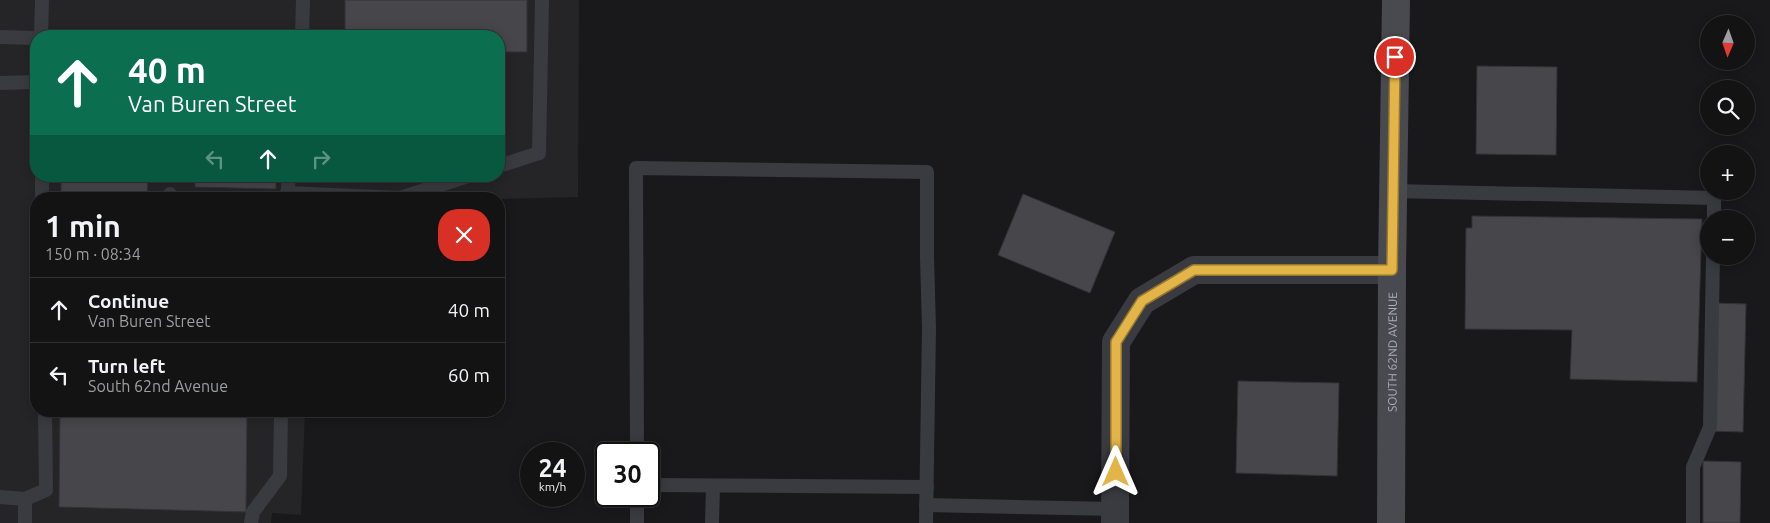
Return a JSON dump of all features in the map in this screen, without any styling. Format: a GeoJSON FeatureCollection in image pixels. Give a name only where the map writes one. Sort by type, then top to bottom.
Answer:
{"type":"FeatureCollection","features":[{"type":"Feature","properties":{"kind":"street","name":"SOUTH 62ND AVENUE"},"geometry":{"type":"LineString","coordinates":[[1391,523],[1396,0]]}},
{"type":"Feature","properties":{"kind":"street"},"geometry":{"type":"LineString","coordinates":[[1115,516],[1116,342],[1142,301],[1194,270],[1392,270]]}},
{"type":"Feature","properties":{"kind":"lane"},"geometry":{"type":"LineString","coordinates":[[41,30],[42,0]]}},
{"type":"Feature","properties":{"kind":"lane"},"geometry":{"type":"LineString","coordinates":[[302,30],[304,0]]}},
{"type":"Feature","properties":{"kind":"lane"},"geometry":{"type":"LineString","coordinates":[[505,164],[539,153],[542,0]]}},
{"type":"Feature","properties":{"kind":"lane"},"geometry":{"type":"LineString","coordinates":[[0,37],[30,38]]}},
{"type":"Feature","properties":{"kind":"lane"},"geometry":{"type":"LineString","coordinates":[[0,83],[30,82]]}},
{"type":"Feature","properties":{"kind":"lane"},"geometry":{"type":"LineString","coordinates":[[637,442],[636,168],[928,172],[927,257],[929,328],[926,523]]}},
{"type":"Feature","properties":{"kind":"lane"},"geometry":{"type":"LineString","coordinates":[[419,192],[449,182]]}},
{"type":"Feature","properties":{"kind":"lane"},"geometry":{"type":"LineString","coordinates":[[1393,191],[1714,198],[1714,210]]}},
{"type":"Feature","properties":{"kind":"lane"},"geometry":{"type":"LineString","coordinates":[[1693,523],[1693,467],[1710,427],[1713,265]]}},
{"type":"Feature","properties":{"kind":"lane"},"geometry":{"type":"LineString","coordinates":[[0,497],[25,499],[46,490],[45,417]]}},
{"type":"Feature","properties":{"kind":"lane"},"geometry":{"type":"LineString","coordinates":[[252,517],[280,476],[281,417]]}},
{"type":"Feature","properties":{"kind":"lane"},"geometry":{"type":"LineString","coordinates":[[660,485],[926,487]]}},
{"type":"Feature","properties":{"kind":"lane"},"geometry":{"type":"LineString","coordinates":[[712,523],[713,486]]}},
{"type":"Feature","properties":{"kind":"lane"},"geometry":{"type":"LineString","coordinates":[[25,499],[25,523]]}},
{"type":"Feature","properties":{"kind":"lane"},"geometry":{"type":"LineString","coordinates":[[926,505],[1115,516]]}},
{"type":"Feature","properties":{"kind":"lane"},"geometry":{"type":"LineString","coordinates":[[637,507],[637,523]]}},
{"type":"Feature","properties":{"kind":"shaded area"},"geometry":{"type":"Polygon","coordinates":[[[0,0],[579,0],[578,197],[505,199],[505,192],[30,192],[30,417],[305,417],[301,515],[272,513],[271,523],[0,523],[0,0]]]}},
{"type":"Feature","properties":{"kind":"building"},"geometry":{"type":"Polygon","coordinates":[[[345,0],[527,0],[527,52],[505,52],[505,30],[345,30],[345,0]]]}},
{"type":"Feature","properties":{"kind":"building"},"geometry":{"type":"Polygon","coordinates":[[[1477,66],[1557,67],[1556,155],[1476,154],[1477,66]]]}},
{"type":"Feature","properties":{"kind":"building"},"geometry":{"type":"Polygon","coordinates":[[[61,182],[148,182],[147,192],[61,192],[61,182]]]}},
{"type":"Feature","properties":{"kind":"building"},"geometry":{"type":"Polygon","coordinates":[[[195,182],[276,182],[276,189],[195,187],[195,182]]]}},
{"type":"Feature","properties":{"kind":"building"},"geometry":{"type":"Polygon","coordinates":[[[1023,194],[1115,232],[1090,293],[998,255],[1023,194]]]}},
{"type":"Feature","properties":{"kind":"building"},"geometry":{"type":"Polygon","coordinates":[[[1472,216],[1700,219],[1697,382],[1570,379],[1572,330],[1465,329],[1466,228],[1472,228],[1472,216]]]}},
{"type":"Feature","properties":{"kind":"building"},"geometry":{"type":"Polygon","coordinates":[[[1714,303],[1746,304],[1743,432],[1711,431],[1714,303]]]}},
{"type":"Feature","properties":{"kind":"building"},"geometry":{"type":"Polygon","coordinates":[[[1238,381],[1339,383],[1337,476],[1236,473],[1238,381]]]}},
{"type":"Feature","properties":{"kind":"building"},"geometry":{"type":"Polygon","coordinates":[[[60,417],[247,417],[246,512],[59,507],[60,417]]]}},
{"type":"Feature","properties":{"kind":"building"},"geometry":{"type":"Polygon","coordinates":[[[1703,461],[1741,462],[1740,523],[1703,523],[1703,461]]]}},
{"type":"Feature","properties":{"kind":"route"},"geometry":{"type":"LineString","coordinates":[[1116,472],[1116,342],[1142,301],[1194,270],[1392,270],[1395,57]]}}]}
